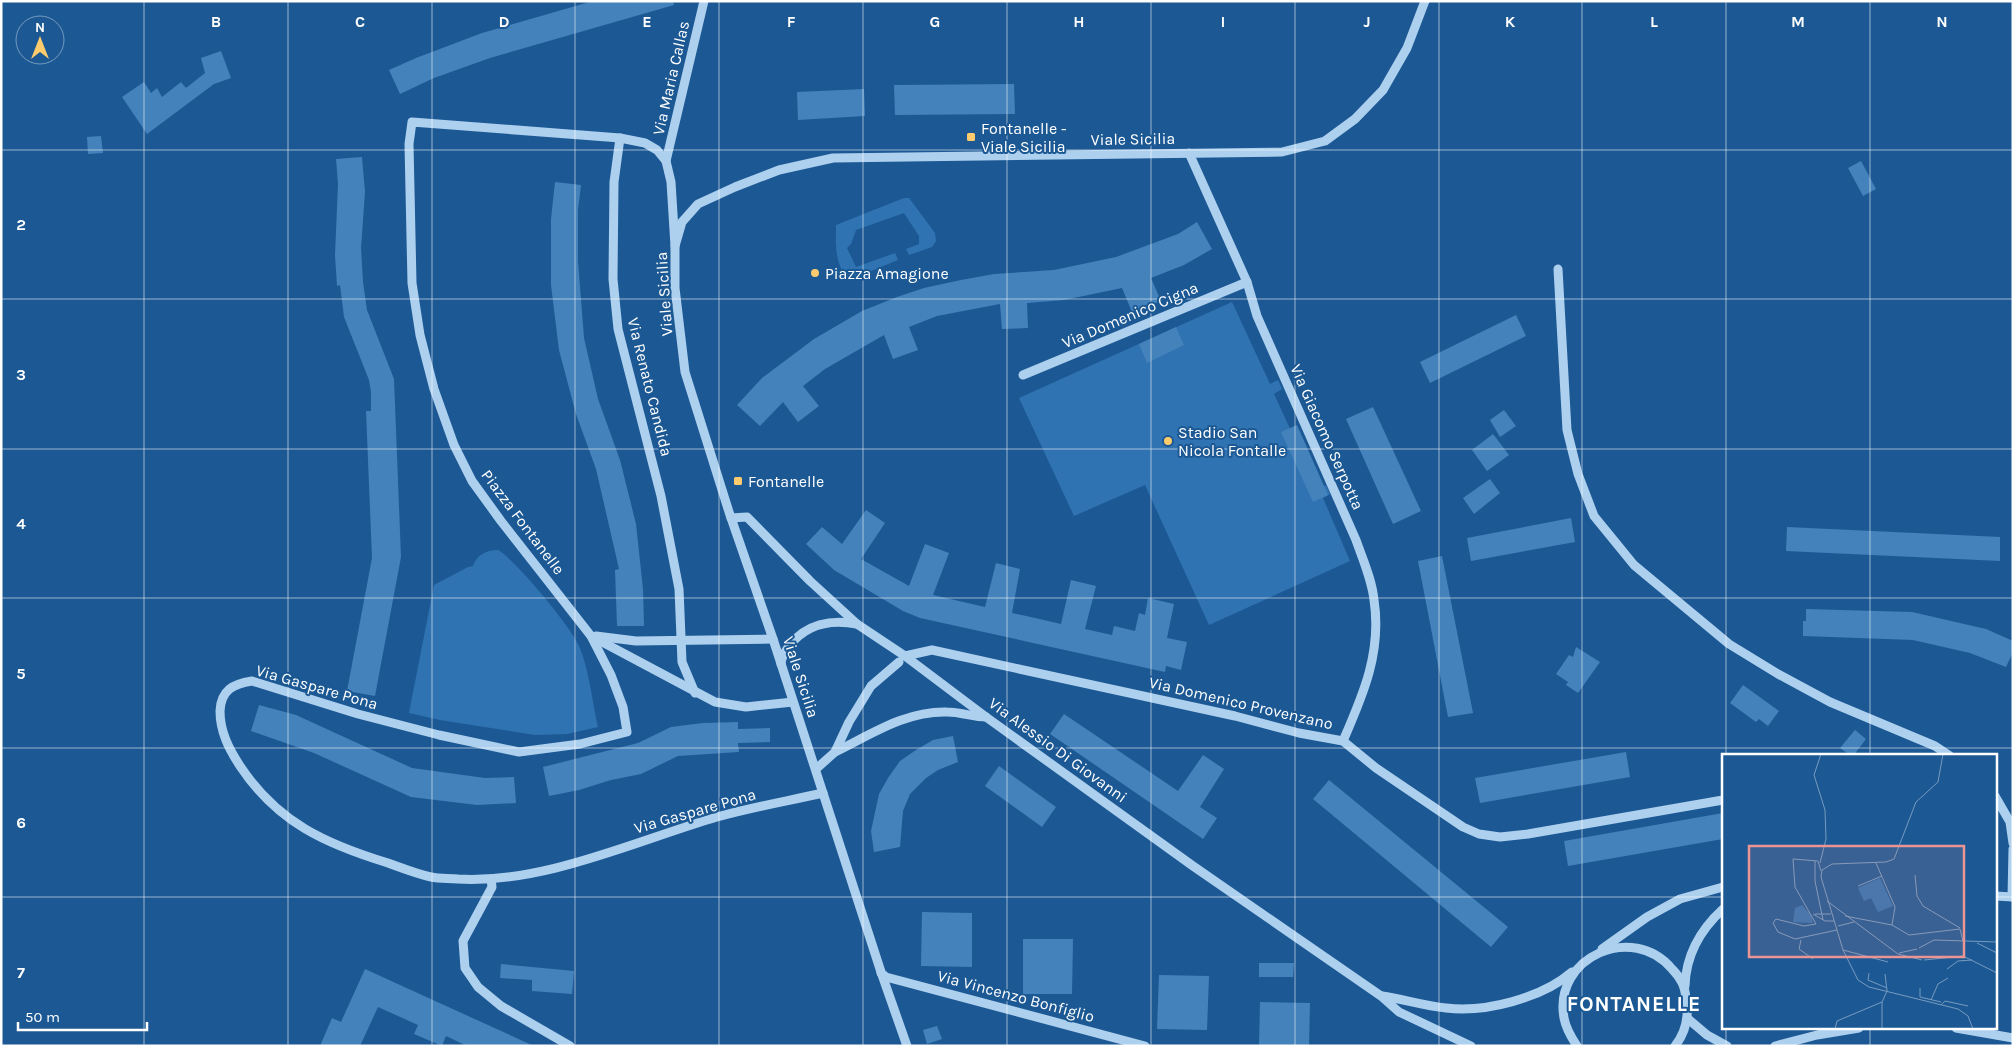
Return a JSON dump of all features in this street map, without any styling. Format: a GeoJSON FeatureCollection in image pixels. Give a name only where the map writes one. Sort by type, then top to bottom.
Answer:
{"type":"FeatureCollection","features":[{"type":"Feature","properties":{"kind":"street","name":"Via Maria Callas"},"geometry":{"type":"LineString","coordinates":[[666,161],[704,1]]}},
{"type":"Feature","properties":{"kind":"street","name":"Viale Sicilia"},"geometry":{"type":"LineString","coordinates":[[907,1046],[881,972],[773,639],[731,518],[685,372],[675,288],[675,246],[682,222],[698,204],[735,187],[779,170],[833,158],[1282,152],[1325,141],[1355,119],[1383,90],[1407,48],[1425,1]]}},
{"type":"Feature","properties":{"kind":"street","name":"Piazza Fontanelle"},"geometry":{"type":"LineString","coordinates":[[591,636],[472,481],[454,445],[434,389],[420,335],[412,283],[409,144],[412,122],[620,138]]}},
{"type":"Feature","properties":{"kind":"street"},"geometry":{"type":"LineString","coordinates":[[620,138],[645,143],[657,150],[666,161],[671,182],[675,246]]}},
{"type":"Feature","properties":{"kind":"street","name":"Via Renato Candida"},"geometry":{"type":"LineString","coordinates":[[620,138],[614,192],[613,279],[618,329],[662,496],[679,589],[682,662],[695,693]]}},
{"type":"Feature","properties":{"kind":"street","name":"Via Giacomo Serpotta"},"geometry":{"type":"LineString","coordinates":[[1189,153],[1247,282],[1257,316],[1356,540],[1374,598],[1377,624],[1376,647],[1361,701],[1342,741]]}},
{"type":"Feature","properties":{"kind":"street"},"geometry":{"type":"LineString","coordinates":[[1558,269],[1567,430],[1578,474],[1594,516],[1634,565],[1730,644],[1778,674],[1830,702],[1935,746],[1947,754]]}},
{"type":"Feature","properties":{"kind":"street","name":"Via Domenico Cigna"},"geometry":{"type":"LineString","coordinates":[[1024,376],[1247,282]]}},
{"type":"Feature","properties":{"kind":"street","name":"Via Alessio Di Giovanni"},"geometry":{"type":"LineString","coordinates":[[731,518],[747,517],[810,581],[858,624],[902,659],[1193,866],[1381,996],[1399,1012],[1471,1046]]}},
{"type":"Feature","properties":{"kind":"street"},"geometry":{"type":"LineString","coordinates":[[782,669],[781,660],[786,650],[800,634],[833,621],[858,624]]}},
{"type":"Feature","properties":{"kind":"street"},"geometry":{"type":"LineString","coordinates":[[591,636],[636,641],[773,639]]}},
{"type":"Feature","properties":{"kind":"street"},"geometry":{"type":"LineString","coordinates":[[591,636],[715,702],[746,707],[793,702]]}},
{"type":"Feature","properties":{"kind":"street","name":"Via Gaspare Pona"},"geometry":{"type":"LineString","coordinates":[[591,636],[611,675],[623,707],[627,732],[580,744],[519,752],[366,717],[252,681],[237,684],[225,693],[221,705],[220,721],[228,748],[252,784],[275,809],[311,833],[365,856],[432,877],[491,879],[564,865],[718,817],[823,793]]}},
{"type":"Feature","properties":{"kind":"street","name":"Via Domenico Provenzano"},"geometry":{"type":"LineString","coordinates":[[902,659],[932,650],[1236,716],[1299,733],[1342,741],[1376,768],[1448,818],[1463,828],[1479,834],[1500,837],[1528,834],[1722,800]]}},
{"type":"Feature","properties":{"kind":"street"},"geometry":{"type":"LineString","coordinates":[[836,752],[849,722],[871,686],[902,659]]}},
{"type":"Feature","properties":{"kind":"street"},"geometry":{"type":"LineString","coordinates":[[816,769],[836,752],[886,725],[917,715],[948,712],[986,717]]}},
{"type":"Feature","properties":{"kind":"street"},"geometry":{"type":"LineString","coordinates":[[1996,798],[2010,822],[2013,843]]}},
{"type":"Feature","properties":{"kind":"street"},"geometry":{"type":"LineString","coordinates":[[1996,896],[2012,897],[2013,849]]}},
{"type":"Feature","properties":{"kind":"street"},"geometry":{"type":"LineString","coordinates":[[491,879],[492,887],[463,942],[466,968],[478,987],[501,1006],[570,1046]]}},
{"type":"Feature","properties":{"kind":"street"},"geometry":{"type":"LineString","coordinates":[[1596,954],[1660,909],[1680,899],[1722,887]]}},
{"type":"Feature","properties":{"kind":"street"},"geometry":{"type":"LineString","coordinates":[[1685,988],[1685,974],[1694,947],[1706,924],[1722,910]]}},
{"type":"Feature","properties":{"kind":"street","name":"Via Alessio Di Giovanni"},"geometry":{"type":"LineString","coordinates":[[1381,996],[1446,1008],[1473,1009],[1508,1003],[1565,979],[1596,954],[1617,947],[1638,948],[1653,952],[1666,961],[1680,978],[1685,988],[1688,1010],[1687,1018],[1675,1046]]}},
{"type":"Feature","properties":{"kind":"street","name":"Via Alessio Di Giovanni"},"geometry":{"type":"LineString","coordinates":[[1577,1046],[1568,1031],[1564,1016],[1565,994],[1571,978],[1585,962]]}},
{"type":"Feature","properties":{"kind":"street","name":"Via Vincenzo Bonfiglio"},"geometry":{"type":"LineString","coordinates":[[881,972],[886,977],[1144,1046]]}},
{"type":"Feature","properties":{"kind":"street"},"geometry":{"type":"LineString","coordinates":[[1687,1018],[1707,1035],[1727,1046]]}},
{"type":"Feature","properties":{"kind":"street"},"geometry":{"type":"LineString","coordinates":[[1775,1046],[1817,1035],[1848,1030]]}},
{"type":"Feature","properties":{"kind":"street"},"geometry":{"type":"LineString","coordinates":[[1967,1030],[2013,1038]]}},
{"type":"Feature","properties":{"kind":"shaded area"},"geometry":{"type":"Polygon","coordinates":[[[904,198],[909,198],[935,233],[936,241],[932,247],[909,255],[906,249],[919,244],[919,236],[904,213],[856,230],[851,244],[847,248],[856,267],[895,253],[898,260],[854,278],[848,278],[838,260],[836,225],[904,198]]]}},
{"type":"Feature","properties":{"kind":"shaded area","name":"Stadio San Nicola Fontalle"},"geometry":{"type":"Polygon","coordinates":[[[1232,302],[1270,384],[1278,380],[1282,389],[1274,394],[1318,489],[1326,485],[1330,494],[1323,498],[1350,561],[1209,625],[1145,485],[1074,516],[1019,398],[1232,302]]]}},
{"type":"Feature","properties":{"kind":"shaded area"},"geometry":{"type":"Polygon","coordinates":[[[498,550],[541,593],[573,635],[582,653],[588,674],[598,727],[567,734],[535,735],[440,720],[409,713],[434,585],[473,566],[483,554],[498,550]]]}},
{"type":"Feature","properties":{"kind":"building"},"geometry":{"type":"Polygon","coordinates":[[[593,1],[673,1],[674,5],[490,58],[434,78],[400,94],[389,70],[482,33],[593,1]]]}},
{"type":"Feature","properties":{"kind":"building"},"geometry":{"type":"Polygon","coordinates":[[[221,51],[231,78],[214,84],[147,134],[122,97],[144,82],[151,93],[157,88],[162,97],[181,82],[186,88],[205,73],[201,58],[221,51]]]}},
{"type":"Feature","properties":{"kind":"building"},"geometry":{"type":"Polygon","coordinates":[[[1014,84],[1015,114],[895,115],[894,85],[1014,84]]]}},
{"type":"Feature","properties":{"kind":"building"},"geometry":{"type":"Polygon","coordinates":[[[864,89],[865,116],[798,120],[797,92],[864,89]]]}},
{"type":"Feature","properties":{"kind":"building"},"geometry":{"type":"Polygon","coordinates":[[[101,136],[103,153],[88,154],[87,137],[101,136]]]}},
{"type":"Feature","properties":{"kind":"building"},"geometry":{"type":"Polygon","coordinates":[[[362,157],[365,192],[361,248],[363,282],[367,310],[394,379],[401,557],[375,696],[347,691],[372,558],[366,411],[371,411],[371,392],[369,380],[344,317],[340,285],[337,286],[335,255],[338,184],[336,159],[362,157]]]}},
{"type":"Feature","properties":{"kind":"building"},"geometry":{"type":"Polygon","coordinates":[[[1861,161],[1876,189],[1863,196],[1848,168],[1861,161]]]}},
{"type":"Feature","properties":{"kind":"building"},"geometry":{"type":"Polygon","coordinates":[[[555,182],[581,185],[578,210],[578,261],[584,338],[598,399],[620,460],[636,524],[643,589],[644,626],[617,626],[615,570],[619,569],[596,469],[576,414],[559,350],[551,285],[551,219],[555,182]]]}},
{"type":"Feature","properties":{"kind":"building"},"geometry":{"type":"Polygon","coordinates":[[[1197,222],[1212,249],[1184,265],[1151,278],[1161,301],[1132,312],[1122,288],[1064,300],[1027,303],[1028,328],[1002,329],[1000,304],[937,316],[909,327],[918,350],[893,359],[884,335],[825,369],[803,386],[819,406],[798,422],[783,402],[760,426],[737,405],[762,378],[814,339],[862,311],[897,297],[924,288],[961,280],[994,274],[1054,270],[1116,257],[1178,234],[1197,222]]]}},
{"type":"Feature","properties":{"kind":"building"},"geometry":{"type":"Polygon","coordinates":[[[1516,315],[1526,336],[1430,383],[1420,362],[1516,315]]]}},
{"type":"Feature","properties":{"kind":"building"},"geometry":{"type":"Polygon","coordinates":[[[1176,327],[1184,345],[1147,363],[1139,344],[1176,327]]]}},
{"type":"Feature","properties":{"kind":"building"},"geometry":{"type":"Polygon","coordinates":[[[1373,407],[1421,511],[1393,524],[1346,419],[1373,407]]]}},
{"type":"Feature","properties":{"kind":"building"},"geometry":{"type":"Polygon","coordinates":[[[1504,410],[1516,426],[1500,437],[1490,420],[1504,410]]]}},
{"type":"Feature","properties":{"kind":"building"},"geometry":{"type":"Polygon","coordinates":[[[1297,425],[1328,495],[1313,502],[1281,432],[1297,425]]]}},
{"type":"Feature","properties":{"kind":"building"},"geometry":{"type":"Polygon","coordinates":[[[1493,434],[1509,455],[1487,471],[1472,450],[1493,434]]]}},
{"type":"Feature","properties":{"kind":"building"},"geometry":{"type":"Polygon","coordinates":[[[1490,479],[1500,493],[1474,514],[1463,498],[1490,479]]]}},
{"type":"Feature","properties":{"kind":"building"},"geometry":{"type":"Polygon","coordinates":[[[866,510],[885,523],[861,559],[909,586],[925,544],[949,553],[933,595],[985,607],[996,563],[1020,569],[1012,613],[1061,624],[1071,580],[1096,586],[1085,629],[1112,635],[1114,626],[1135,631],[1139,613],[1145,615],[1148,598],[1174,604],[1167,638],[1187,642],[1181,670],[1166,666],[1165,672],[920,618],[903,611],[834,570],[806,544],[822,527],[842,544],[866,510]]]}},
{"type":"Feature","properties":{"kind":"building"},"geometry":{"type":"Polygon","coordinates":[[[1571,518],[1575,542],[1471,561],[1467,538],[1571,518]]]}},
{"type":"Feature","properties":{"kind":"building"},"geometry":{"type":"Polygon","coordinates":[[[1787,527],[2000,537],[2000,561],[1786,551],[1787,527]]]}},
{"type":"Feature","properties":{"kind":"building"},"geometry":{"type":"Polygon","coordinates":[[[1442,556],[1473,713],[1448,717],[1418,561],[1442,556]]]}},
{"type":"Feature","properties":{"kind":"building"},"geometry":{"type":"Polygon","coordinates":[[[1806,609],[1912,612],[1986,629],[2013,641],[2013,652],[2006,667],[1970,653],[1913,640],[1803,636],[1803,621],[1806,621],[1806,609]]]}},
{"type":"Feature","properties":{"kind":"building"},"geometry":{"type":"Polygon","coordinates":[[[1576,647],[1600,662],[1578,693],[1566,685],[1568,682],[1556,674],[1569,655],[1573,657],[1576,647]]]}},
{"type":"Feature","properties":{"kind":"building"},"geometry":{"type":"Polygon","coordinates":[[[1743,685],[1779,711],[1768,726],[1759,719],[1756,722],[1730,703],[1743,685]]]}},
{"type":"Feature","properties":{"kind":"building"},"geometry":{"type":"Polygon","coordinates":[[[259,705],[296,715],[412,768],[485,778],[514,777],[516,803],[477,805],[411,797],[314,753],[251,731],[259,705]]]}},
{"type":"Feature","properties":{"kind":"building"},"geometry":{"type":"Polygon","coordinates":[[[1064,714],[1178,791],[1203,755],[1224,769],[1200,807],[1217,818],[1203,839],[1050,734],[1064,714]]]}},
{"type":"Feature","properties":{"kind":"building"},"geometry":{"type":"Polygon","coordinates":[[[738,722],[738,729],[770,728],[770,742],[738,743],[739,752],[678,756],[641,774],[549,796],[543,767],[638,743],[671,727],[703,723],[738,722]]]}},
{"type":"Feature","properties":{"kind":"building"},"geometry":{"type":"Polygon","coordinates":[[[1855,730],[1866,739],[1855,754],[1848,754],[1840,748],[1855,730]]]}},
{"type":"Feature","properties":{"kind":"building"},"geometry":{"type":"Polygon","coordinates":[[[953,736],[958,762],[938,770],[926,778],[910,794],[903,811],[900,847],[874,852],[871,831],[879,794],[888,778],[900,761],[916,750],[933,740],[953,736]]]}},
{"type":"Feature","properties":{"kind":"building"},"geometry":{"type":"Polygon","coordinates":[[[1626,752],[1630,777],[1480,803],[1475,778],[1626,752]]]}},
{"type":"Feature","properties":{"kind":"building"},"geometry":{"type":"Polygon","coordinates":[[[999,766],[1056,807],[1042,827],[985,786],[999,766]]]}},
{"type":"Feature","properties":{"kind":"building"},"geometry":{"type":"Polygon","coordinates":[[[1329,780],[1508,927],[1491,947],[1313,799],[1329,780]]]}},
{"type":"Feature","properties":{"kind":"building"},"geometry":{"type":"Polygon","coordinates":[[[1722,813],[1722,839],[1568,866],[1564,841],[1722,813]]]}},
{"type":"Feature","properties":{"kind":"building"},"geometry":{"type":"Polygon","coordinates":[[[922,912],[972,913],[972,967],[921,966],[922,912]]]}},
{"type":"Feature","properties":{"kind":"building"},"geometry":{"type":"Polygon","coordinates":[[[1023,939],[1073,939],[1072,994],[1023,994],[1023,939]]]}},
{"type":"Feature","properties":{"kind":"building"},"geometry":{"type":"Polygon","coordinates":[[[1259,963],[1294,963],[1293,977],[1259,977],[1259,963]]]}},
{"type":"Feature","properties":{"kind":"building"},"geometry":{"type":"Polygon","coordinates":[[[501,964],[574,971],[572,994],[532,991],[532,980],[500,978],[501,964]]]}},
{"type":"Feature","properties":{"kind":"building"},"geometry":{"type":"Polygon","coordinates":[[[365,969],[534,1046],[467,1046],[446,1036],[442,1046],[414,1034],[418,1025],[378,1007],[360,1046],[320,1046],[332,1018],[341,1022],[365,969]]]}},
{"type":"Feature","properties":{"kind":"building"},"geometry":{"type":"Polygon","coordinates":[[[1159,975],[1209,976],[1207,1030],[1157,1029],[1159,975]]]}},
{"type":"Feature","properties":{"kind":"building"},"geometry":{"type":"Polygon","coordinates":[[[1260,1002],[1310,1003],[1309,1046],[1259,1046],[1260,1002]]]}},
{"type":"Feature","properties":{"kind":"building"},"geometry":{"type":"Polygon","coordinates":[[[937,1026],[942,1039],[927,1044],[923,1030],[937,1026]]]}},
{"type":"Feature","properties":{"kind":"place","name":"Fontanelle - Viale Sicilia"},"geometry":{"type":"Point","coordinates":[971,137]}},
{"type":"Feature","properties":{"kind":"place","name":"Piazza Amagione"},"geometry":{"type":"Point","coordinates":[815,273]}},
{"type":"Feature","properties":{"kind":"place","name":"Stadio San Nicola Fontalle"},"geometry":{"type":"Point","coordinates":[1168,441]}},
{"type":"Feature","properties":{"kind":"place","name":"Fontanelle"},"geometry":{"type":"Point","coordinates":[738,481]}},
{"type":"Feature","properties":{"kind":"district","name":"FONTANELLE"},"geometry":{"type":"Point","coordinates":[1634,1004]}}]}
